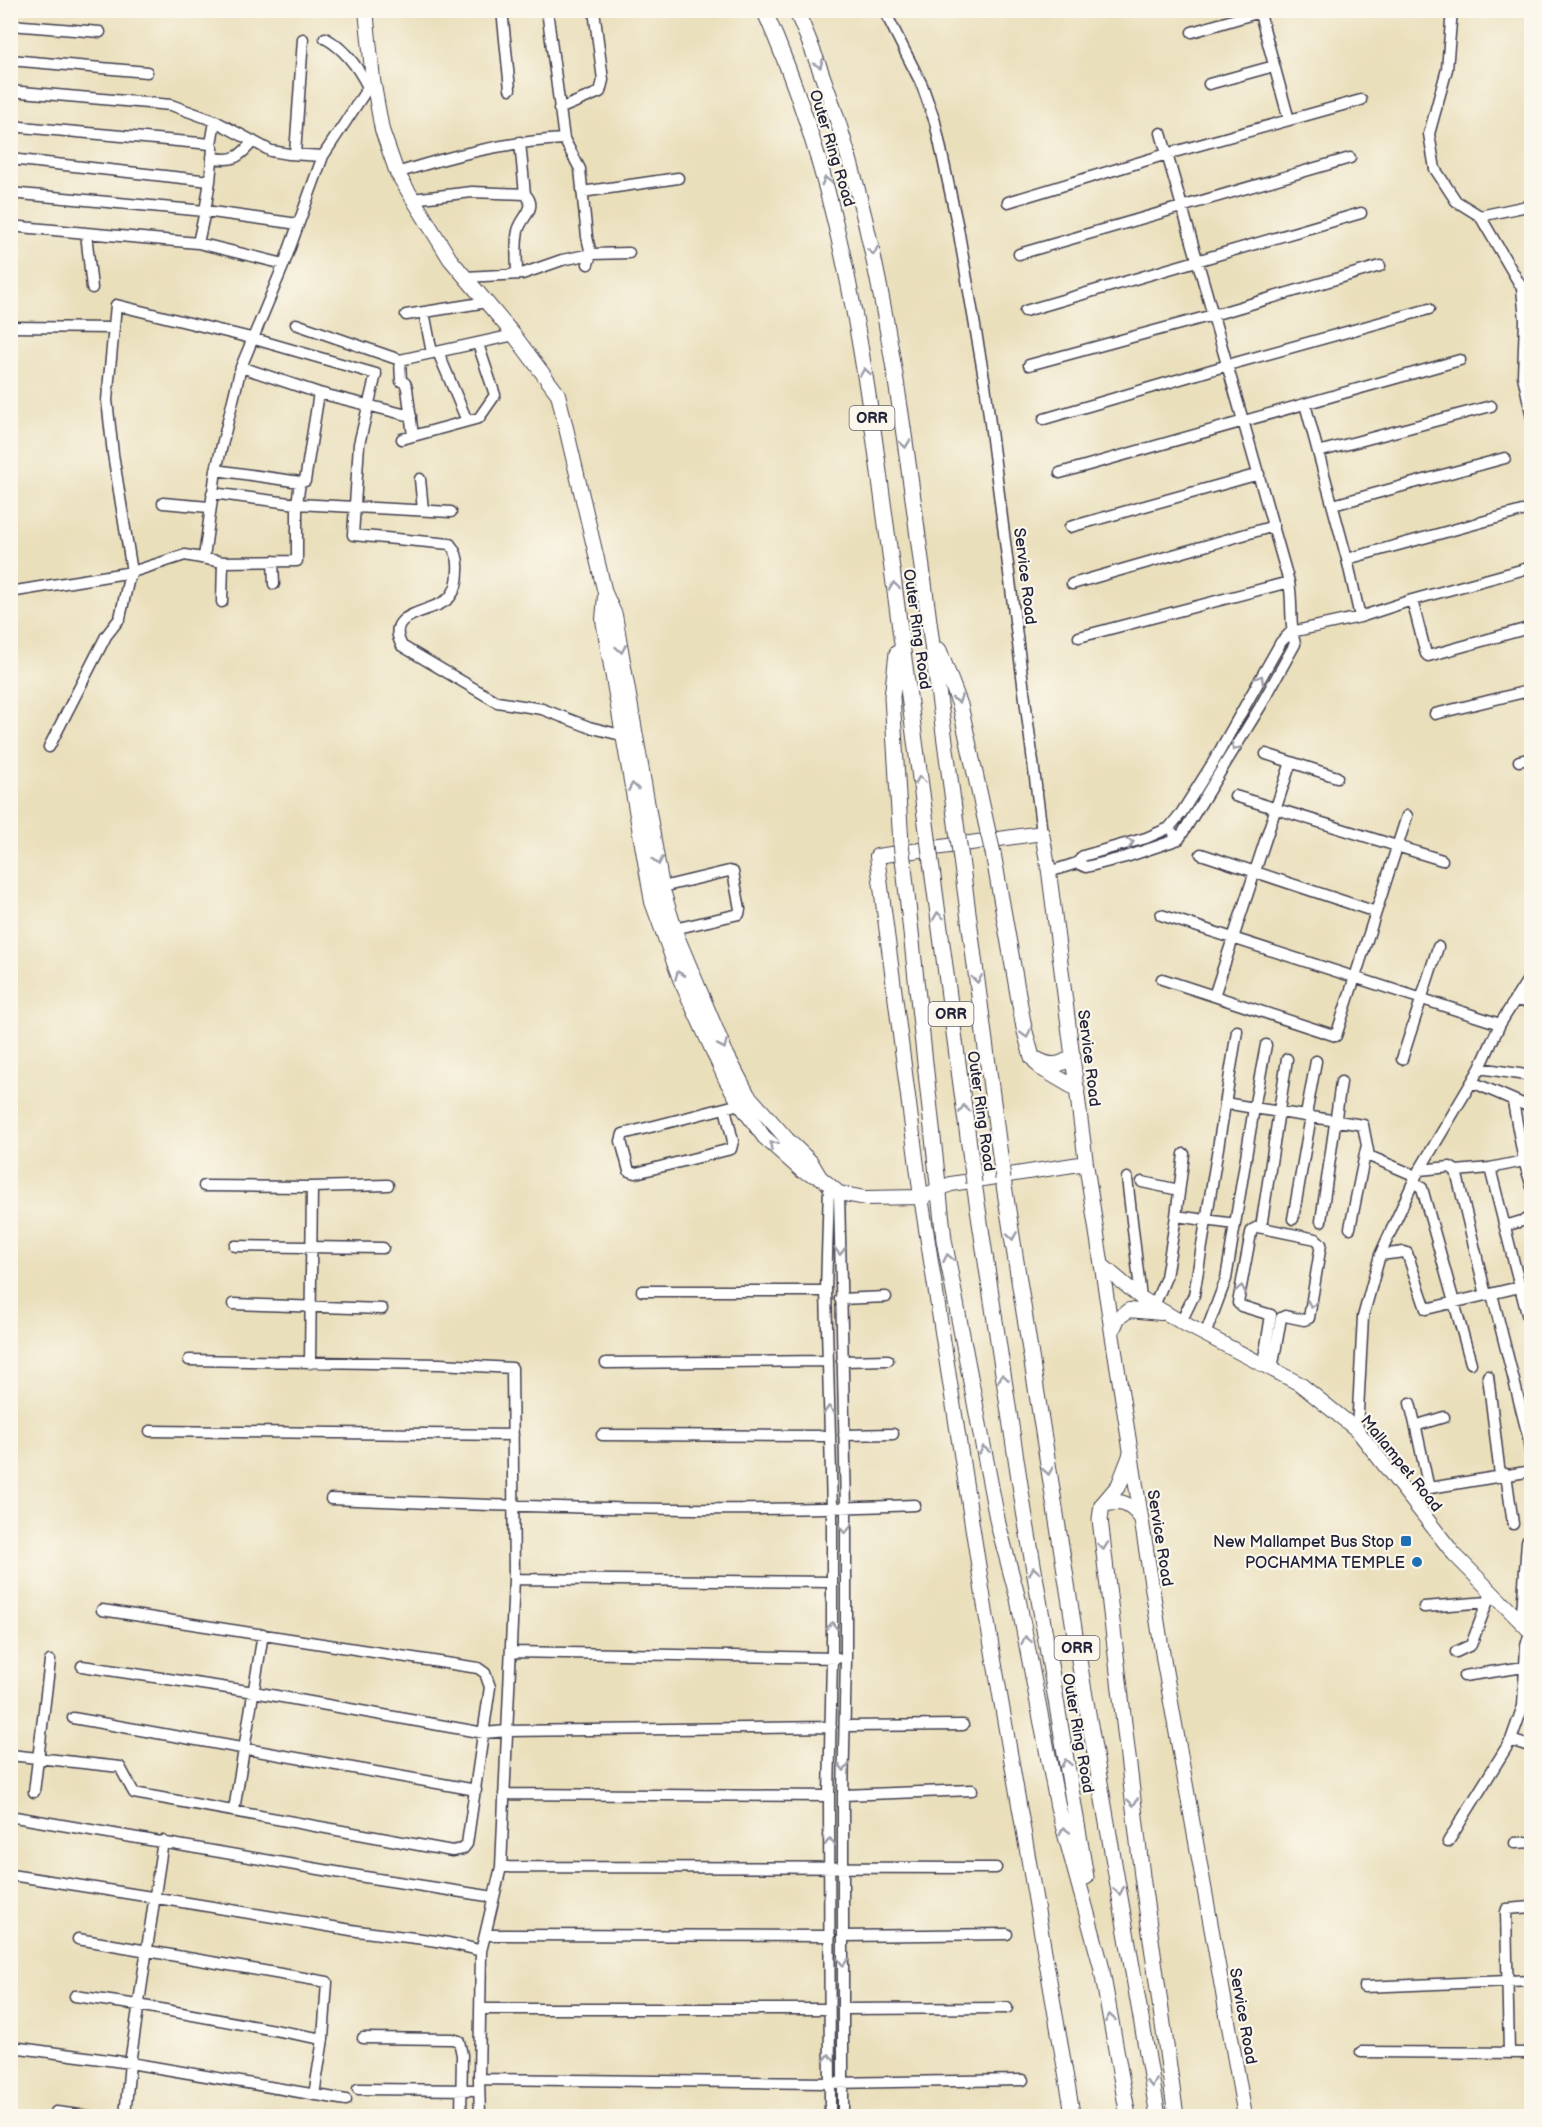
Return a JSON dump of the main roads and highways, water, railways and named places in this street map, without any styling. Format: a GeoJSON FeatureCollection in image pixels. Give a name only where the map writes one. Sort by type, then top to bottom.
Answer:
{"type":"FeatureCollection","features":[{"type":"Feature","properties":{"kind":"highway","name":"Outer Ring Road"},"geometry":{"type":"LineString","coordinates":[[764,10],[808,123],[821,165],[843,250],[868,389],[974,1183],[1050,1673],[1128,2116]]}},
{"type":"Feature","properties":{"kind":"highway","name":"Outer Ring Road"},"geometry":{"type":"LineString","coordinates":[[796,10],[822,72],[836,114],[850,157],[872,243],[898,395],[1001,1163],[1082,1679],[1158,2116]]}},
{"type":"Feature","properties":{"kind":"highway"},"geometry":{"type":"LineString","coordinates":[[929,625],[960,705],[993,853],[1024,1028],[1032,1057],[1041,1068],[1077,1089]]}},
{"type":"Feature","properties":{"kind":"highway"},"geometry":{"type":"LineString","coordinates":[[900,631],[892,697],[901,844],[944,1240],[998,1524],[1018,1599],[1058,1807],[1102,1969]]}},
{"type":"Feature","properties":{"kind":"highway"},"geometry":{"type":"LineString","coordinates":[[1032,1057],[1046,1065],[1054,1065],[1067,1061],[1073,1056]]}},
{"type":"Feature","properties":{"kind":"highway"},"geometry":{"type":"LineString","coordinates":[[1131,1454],[1119,1485],[1102,1506],[1100,1519],[1142,1876],[1176,2116]]}},
{"type":"Feature","properties":{"kind":"highway"},"geometry":{"type":"LineString","coordinates":[[1102,1506],[1122,1502],[1132,1506],[1140,1516]]}},
{"type":"Feature","properties":{"kind":"main road"},"geometry":{"type":"LineString","coordinates":[[366,10],[371,83],[382,130],[397,173],[450,259],[514,335],[558,394],[605,593],[615,615],[662,887],[674,929],[726,1053],[748,1095],[830,1185]]}},
{"type":"Feature","properties":{"kind":"main road"},"geometry":{"type":"LineString","coordinates":[[605,593],[603,620],[625,736],[652,902],[681,979],[726,1080],[764,1137],[802,1171],[830,1185],[865,1198],[921,1197],[951,1184],[1086,1163]]}},
{"type":"Feature","properties":{"kind":"main road","name":"Service Road"},"geometry":{"type":"LineString","coordinates":[[921,1197],[877,856],[1042,834],[1049,872],[1086,1163],[1140,1516],[1245,2116]]}},
{"type":"Feature","properties":{"kind":"main road"},"geometry":{"type":"LineString","coordinates":[[921,1197],[986,1614],[1073,2116]]}},
{"type":"Feature","properties":{"kind":"main road","name":"Mallampet Road"},"geometry":{"type":"LineString","coordinates":[[1102,1266],[1141,1298],[1175,1319],[1300,1384],[1357,1430],[1490,1598],[1521,1613],[1531,1632]]}},
{"type":"Feature","properties":{"kind":"main road"},"geometry":{"type":"LineString","coordinates":[[1112,1333],[1118,1318],[1129,1310],[1147,1310],[1175,1319]]}},
{"type":"Feature","properties":{"kind":"place","name":"New Mallampet Bus Stop"},"geometry":{"type":"Point","coordinates":[1406,1541]}},
{"type":"Feature","properties":{"kind":"place","name":"POCHAMMA TEMPLE"},"geometry":{"type":"Point","coordinates":[1417,1562]}}]}
